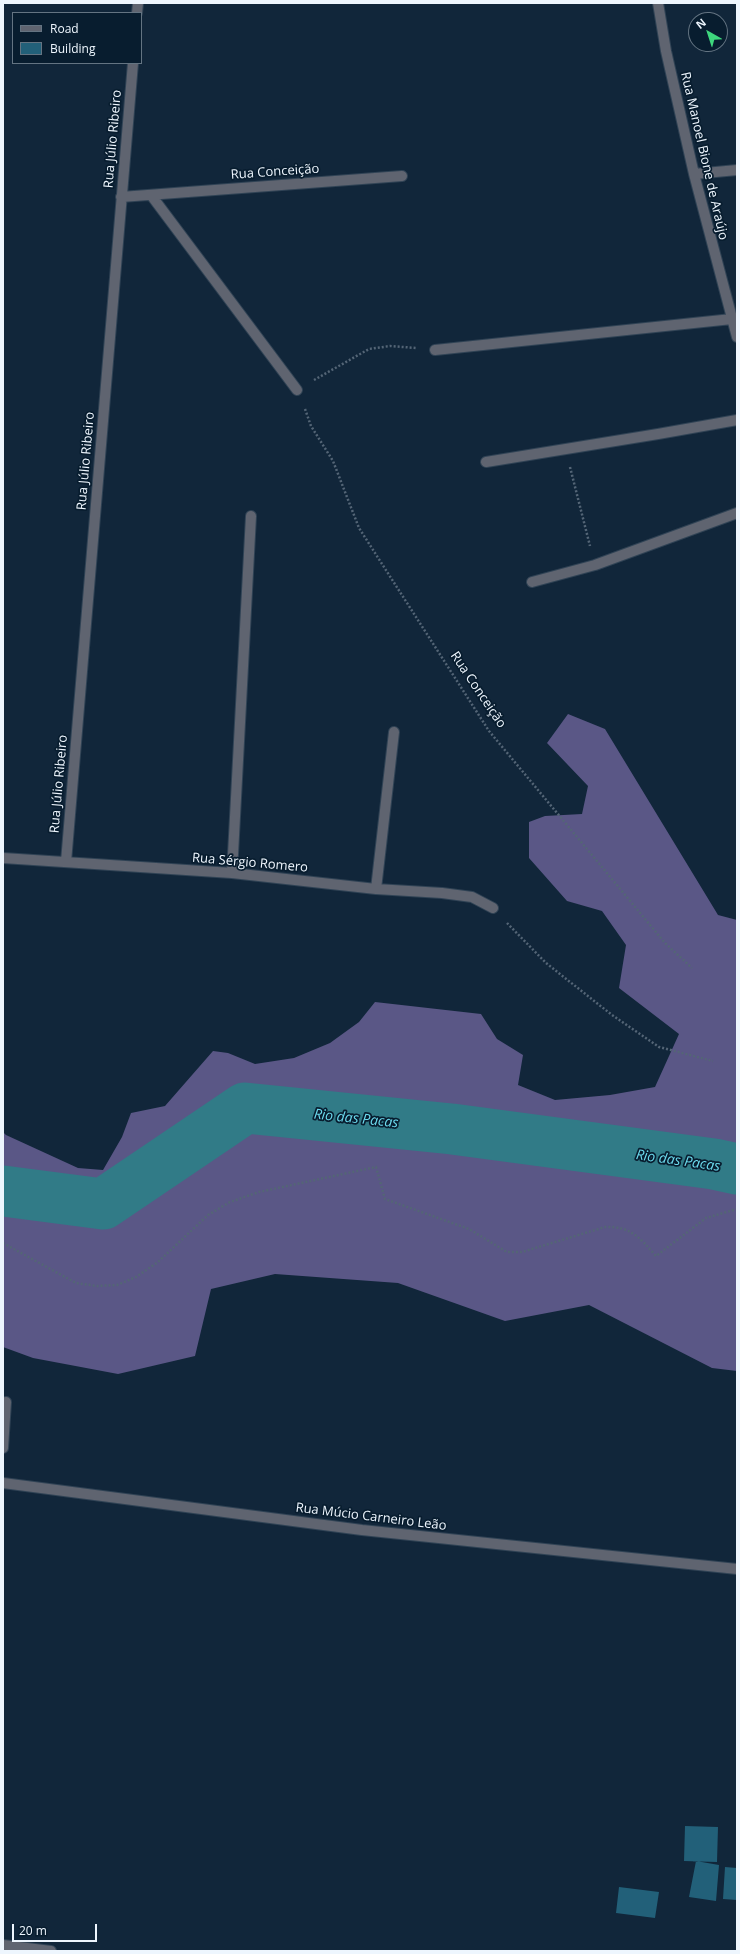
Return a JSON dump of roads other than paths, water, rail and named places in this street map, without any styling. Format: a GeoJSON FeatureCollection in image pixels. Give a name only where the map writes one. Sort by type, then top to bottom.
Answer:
{"type":"FeatureCollection","features":[{"type":"Feature","properties":{"kind":"street","name":"Rua Manoel Bione de Araújo"},"geometry":{"type":"LineString","coordinates":[[658,3],[666,51],[694,174],[737,337]]}},
{"type":"Feature","properties":{"kind":"street","name":"Rua Júlio Ribeiro"},"geometry":{"type":"LineString","coordinates":[[66,862],[133,64]]}},
{"type":"Feature","properties":{"kind":"street"},"geometry":{"type":"LineString","coordinates":[[694,174],[737,170]]}},
{"type":"Feature","properties":{"kind":"street","name":"Rua Conceição"},"geometry":{"type":"LineString","coordinates":[[121,197],[402,176]]}},
{"type":"Feature","properties":{"kind":"street"},"geometry":{"type":"LineString","coordinates":[[151,195],[297,390]]}},
{"type":"Feature","properties":{"kind":"street"},"geometry":{"type":"LineString","coordinates":[[435,350],[732,319]]}},
{"type":"Feature","properties":{"kind":"street"},"geometry":{"type":"LineString","coordinates":[[486,462],[737,420]]}},
{"type":"Feature","properties":{"kind":"street"},"geometry":{"type":"LineString","coordinates":[[532,582],[595,565],[737,512]]}},
{"type":"Feature","properties":{"kind":"street"},"geometry":{"type":"LineString","coordinates":[[232,873],[251,516]]}},
{"type":"Feature","properties":{"kind":"street"},"geometry":{"type":"LineString","coordinates":[[376,889],[394,732]]}},
{"type":"Feature","properties":{"kind":"street","name":"Rua Sérgio Romero"},"geometry":{"type":"LineString","coordinates":[[3,858],[232,873],[376,889],[442,893],[472,897],[492,908]]}},
{"type":"Feature","properties":{"kind":"street"},"geometry":{"type":"LineString","coordinates":[[3,1448],[6,1402]]}},
{"type":"Feature","properties":{"kind":"street","name":"Rua Múcio Carneiro Leão"},"geometry":{"type":"LineString","coordinates":[[3,1483],[362,1530],[737,1569]]}},
{"type":"Feature","properties":{"kind":"street"},"geometry":{"type":"LineString","coordinates":[[3,1945],[52,1951]]}},
{"type":"Feature","properties":{"kind":"waterway","name":"Rio das Pacas"},"geometry":{"type":"LineString","coordinates":[[3,1191],[103,1204],[245,1108],[452,1129],[714,1164],[737,1169]]}}]}
